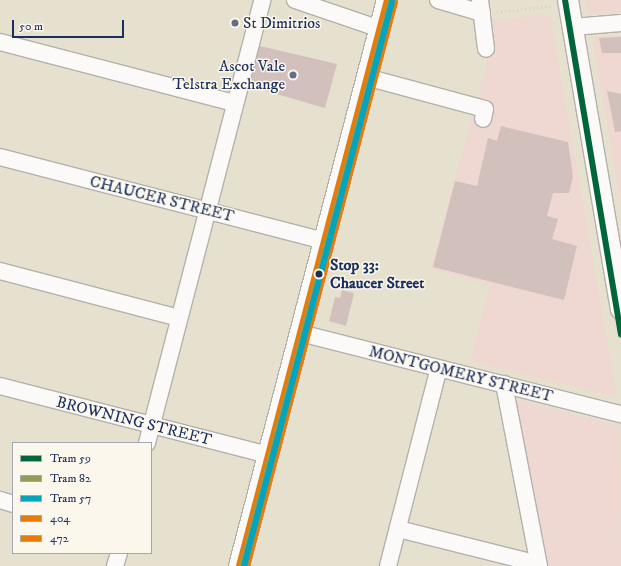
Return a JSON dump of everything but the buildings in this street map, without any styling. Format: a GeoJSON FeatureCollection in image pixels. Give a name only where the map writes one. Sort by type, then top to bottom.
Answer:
{"type":"FeatureCollection","features":[{"type":"Feature","properties":{"kind":"main road"},"geometry":{"type":"LineString","coordinates":[[239,566],[387,0]]}},
{"type":"Feature","properties":{"kind":"main road"},"geometry":{"type":"LineString","coordinates":[[559,3],[573,27],[619,288],[621,310]]}},
{"type":"Feature","properties":{"kind":"street"},"geometry":{"type":"LineString","coordinates":[[147,442],[262,0]]}},
{"type":"Feature","properties":{"kind":"street"},"geometry":{"type":"LineString","coordinates":[[295,0],[380,29]]}},
{"type":"Feature","properties":{"kind":"street"},"geometry":{"type":"LineString","coordinates":[[438,0],[481,6],[486,49]]}},
{"type":"Feature","properties":{"kind":"street"},"geometry":{"type":"LineString","coordinates":[[573,27],[621,23]]}},
{"type":"Feature","properties":{"kind":"street"},"geometry":{"type":"LineString","coordinates":[[0,42],[235,103]]}},
{"type":"Feature","properties":{"kind":"street"},"geometry":{"type":"LineString","coordinates":[[366,77],[485,109],[482,119]]}},
{"type":"Feature","properties":{"kind":"street","name":"CHAUCER STREET"},"geometry":{"type":"LineString","coordinates":[[0,157],[325,241]]}},
{"type":"Feature","properties":{"kind":"street"},"geometry":{"type":"LineString","coordinates":[[0,271],[179,318]]}},
{"type":"Feature","properties":{"kind":"street","name":"MONTGOMERY STREET"},"geometry":{"type":"LineString","coordinates":[[300,333],[621,414]]}},
{"type":"Feature","properties":{"kind":"street"},"geometry":{"type":"LineString","coordinates":[[388,566],[439,368]]}},
{"type":"Feature","properties":{"kind":"street"},"geometry":{"type":"LineString","coordinates":[[398,529],[538,565],[504,384]]}},
{"type":"Feature","properties":{"kind":"street","name":"BROWNING STREET"},"geometry":{"type":"LineString","coordinates":[[0,386],[268,455]]}},
{"type":"Feature","properties":{"kind":"street"},"geometry":{"type":"LineString","coordinates":[[0,500],[12,504]]}},
{"type":"Feature","properties":{"kind":"street"},"geometry":{"type":"LineString","coordinates":[[115,566],[119,554]]}},
{"type":"Feature","properties":{"kind":"path"},"geometry":{"type":"LineString","coordinates":[[481,6],[559,3]]}},
{"type":"Feature","properties":{"kind":"shaded area"},"geometry":{"type":"Polygon","coordinates":[[[585,0],[621,0],[621,12],[587,14],[585,0]]]}},
{"type":"Feature","properties":{"kind":"shaded area"},"geometry":{"type":"Polygon","coordinates":[[[550,15],[617,397],[470,361],[490,285],[430,269],[487,63],[478,22],[550,15]]]}},
{"type":"Feature","properties":{"kind":"shaded area"},"geometry":{"type":"Polygon","coordinates":[[[597,36],[621,36],[621,204],[593,43],[597,36]]]}},
{"type":"Feature","properties":{"kind":"shaded area"},"geometry":{"type":"Polygon","coordinates":[[[507,398],[620,426],[621,566],[536,566],[507,398]]]}},
{"type":"Feature","properties":{"kind":"tram line","name":"82"},"geometry":{"type":"LineString","coordinates":[[242,566],[391,0]]}},
{"type":"Feature","properties":{"kind":"tram line","name":"59"},"geometry":{"type":"LineString","coordinates":[[565,0],[621,334]]}},
{"type":"Feature","properties":{"kind":"tram line","name":"57"},"geometry":{"type":"LineString","coordinates":[[244,566],[392,2]]}},
{"type":"Feature","properties":{"kind":"transit line","name":"404"},"geometry":{"type":"LineString","coordinates":[[239,566],[387,0]]}},
{"type":"Feature","properties":{"kind":"transit line","name":"472"},"geometry":{"type":"LineString","coordinates":[[247,566],[395,2]]}},
{"type":"Feature","properties":{"kind":"place","name":"St Dimitrios"},"geometry":{"type":"Point","coordinates":[235,23]}},
{"type":"Feature","properties":{"kind":"place","name":"Ascot Vale Telstra Exchange"},"geometry":{"type":"Point","coordinates":[293,75]}},
{"type":"Feature","properties":{"kind":"place","name":"Stop 33: Chaucer Street"},"geometry":{"type":"Point","coordinates":[319,274]}}]}
